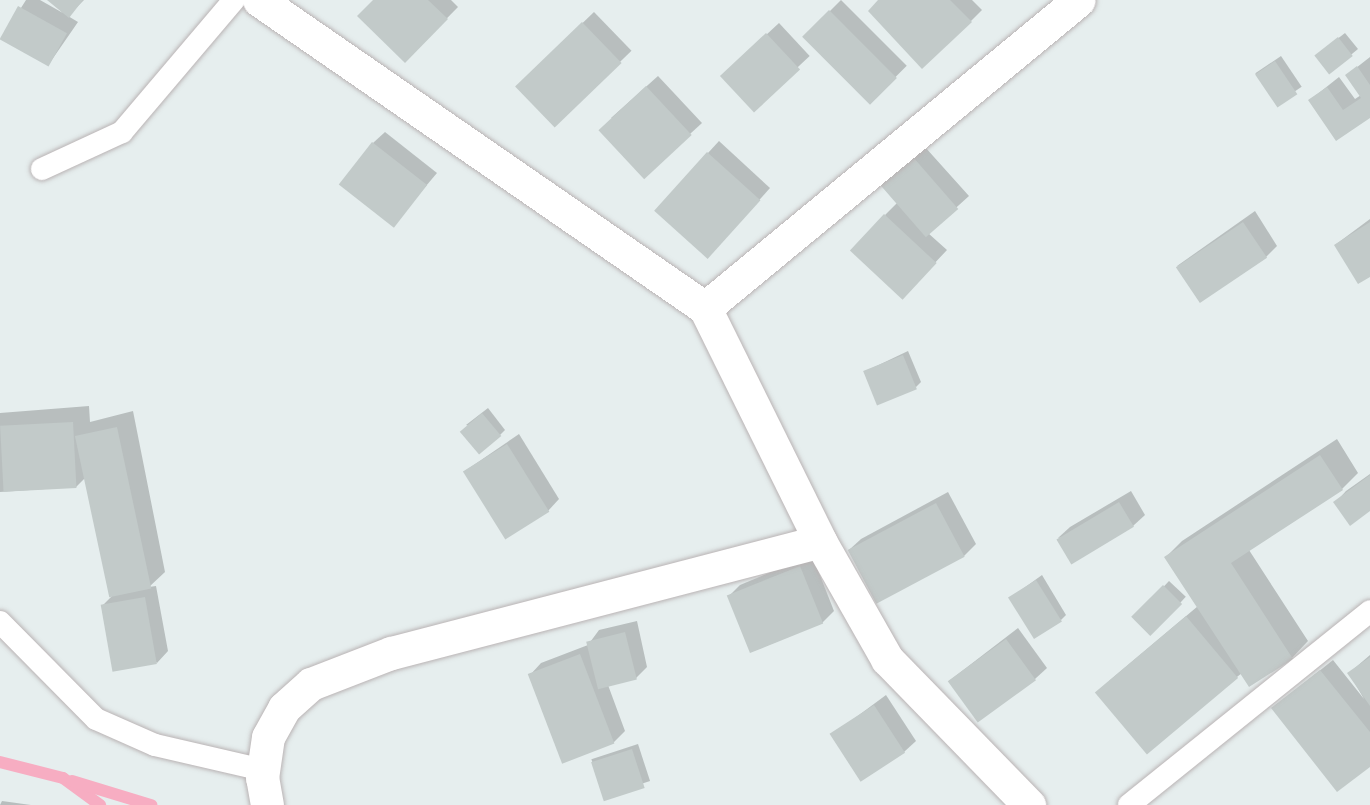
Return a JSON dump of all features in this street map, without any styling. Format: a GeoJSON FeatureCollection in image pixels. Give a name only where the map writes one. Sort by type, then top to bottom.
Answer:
{"type":"FeatureCollection","features":[{"type":"Feature","properties":{"kind":"street"},"geometry":{"type":"LineString","coordinates":[[259,0],[705,308],[820,541],[888,659],[1029,805]]}},
{"type":"Feature","properties":{"kind":"street"},"geometry":{"type":"LineString","coordinates":[[705,308],[1078,0]]}},
{"type":"Feature","properties":{"kind":"street"},"geometry":{"type":"LineString","coordinates":[[267,805],[263,770],[268,737],[284,708],[311,684],[391,653],[820,541]]}},
{"type":"Feature","properties":{"kind":"lane"},"geometry":{"type":"LineString","coordinates":[[42,169],[122,132],[234,0]]}},
{"type":"Feature","properties":{"kind":"lane"},"geometry":{"type":"LineString","coordinates":[[1129,805],[1370,611]]}},
{"type":"Feature","properties":{"kind":"lane"},"geometry":{"type":"LineString","coordinates":[[0,622],[96,719],[155,745],[263,770]]}},
{"type":"Feature","properties":{"kind":"building"},"geometry":{"type":"Polygon","coordinates":[[[47,0],[83,0],[69,18],[47,0]]]}},
{"type":"Feature","properties":{"kind":"building"},"geometry":{"type":"Polygon","coordinates":[[[373,0],[428,0],[448,19],[405,63],[357,16],[373,0]]]}},
{"type":"Feature","properties":{"kind":"building"},"geometry":{"type":"Polygon","coordinates":[[[878,0],[950,0],[972,22],[922,69],[868,11],[878,0]]]}},
{"type":"Feature","properties":{"kind":"building"},"geometry":{"type":"Polygon","coordinates":[[[18,6],[67,33],[49,66],[0,39],[18,6]]]}},
{"type":"Feature","properties":{"kind":"building"},"geometry":{"type":"Polygon","coordinates":[[[829,10],[897,78],[870,105],[802,37],[829,10]]]}},
{"type":"Feature","properties":{"kind":"building"},"geometry":{"type":"Polygon","coordinates":[[[582,22],[622,63],[555,128],[515,87],[582,22]]]}},
{"type":"Feature","properties":{"kind":"building"},"geometry":{"type":"Polygon","coordinates":[[[766,33],[800,70],[754,113],[720,76],[766,33]]]}},
{"type":"Feature","properties":{"kind":"building"},"geometry":{"type":"Polygon","coordinates":[[[1338,37],[1353,56],[1329,74],[1314,55],[1338,37]]]}},
{"type":"Feature","properties":{"kind":"building"},"geometry":{"type":"Polygon","coordinates":[[[1275,61],[1297,94],[1277,108],[1255,74],[1275,61]]]}},
{"type":"Feature","properties":{"kind":"building"},"geometry":{"type":"Polygon","coordinates":[[[1357,66],[1370,85],[1370,118],[1336,141],[1308,100],[1327,87],[1343,110],[1361,98],[1345,75],[1357,66]]]}},
{"type":"Feature","properties":{"kind":"building"},"geometry":{"type":"Polygon","coordinates":[[[646,86],[692,135],[644,179],[598,130],[646,86]]]}},
{"type":"Feature","properties":{"kind":"building"},"geometry":{"type":"Polygon","coordinates":[[[372,142],[427,185],[394,228],[339,185],[372,142]]]}},
{"type":"Feature","properties":{"kind":"building"},"geometry":{"type":"Polygon","coordinates":[[[707,152],[761,200],[708,259],[654,211],[707,152]]]}},
{"type":"Feature","properties":{"kind":"building"},"geometry":{"type":"Polygon","coordinates":[[[913,157],[958,209],[926,237],[881,185],[913,157]]]}},
{"type":"Feature","properties":{"kind":"building"},"geometry":{"type":"Polygon","coordinates":[[[884,214],[937,263],[903,300],[850,251],[884,214]]]}},
{"type":"Feature","properties":{"kind":"building"},"geometry":{"type":"Polygon","coordinates":[[[1243,222],[1267,258],[1200,303],[1176,267],[1243,222]]]}},
{"type":"Feature","properties":{"kind":"building"},"geometry":{"type":"Polygon","coordinates":[[[1370,222],[1370,277],[1358,284],[1334,245],[1370,222]]]}},
{"type":"Feature","properties":{"kind":"building"},"geometry":{"type":"Polygon","coordinates":[[[903,355],[917,389],[877,405],[863,371],[903,355]]]}},
{"type":"Feature","properties":{"kind":"building"},"geometry":{"type":"Polygon","coordinates":[[[482,413],[501,436],[479,455],[460,432],[482,413]]]}},
{"type":"Feature","properties":{"kind":"building"},"geometry":{"type":"Polygon","coordinates":[[[73,422],[76,488],[4,492],[0,426],[73,422]]]}},
{"type":"Feature","properties":{"kind":"building"},"geometry":{"type":"Polygon","coordinates":[[[117,427],[151,588],[109,597],[75,436],[117,427]]]}},
{"type":"Feature","properties":{"kind":"building"},"geometry":{"type":"Polygon","coordinates":[[[507,444],[549,512],[505,539],[463,472],[507,444]]]}},
{"type":"Feature","properties":{"kind":"building"},"geometry":{"type":"Polygon","coordinates":[[[1320,455],[1343,490],[1231,563],[1293,659],[1249,687],[1164,557],[1320,455]]]}},
{"type":"Feature","properties":{"kind":"building"},"geometry":{"type":"Polygon","coordinates":[[[1370,475],[1370,511],[1350,526],[1333,502],[1370,475]]]}},
{"type":"Feature","properties":{"kind":"building"},"geometry":{"type":"Polygon","coordinates":[[[1119,502],[1134,527],[1071,564],[1056,540],[1119,502]]]}},
{"type":"Feature","properties":{"kind":"building"},"geometry":{"type":"Polygon","coordinates":[[[936,503],[965,557],[876,604],[848,550],[936,503]]]}},
{"type":"Feature","properties":{"kind":"building"},"geometry":{"type":"Polygon","coordinates":[[[800,566],[823,623],[750,653],[727,596],[800,566]]]}},
{"type":"Feature","properties":{"kind":"building"},"geometry":{"type":"Polygon","coordinates":[[[1036,580],[1062,622],[1034,639],[1008,597],[1036,580]]]}},
{"type":"Feature","properties":{"kind":"building"},"geometry":{"type":"Polygon","coordinates":[[[1163,585],[1182,604],[1150,636],[1131,617],[1163,585]]]}},
{"type":"Feature","properties":{"kind":"building"},"geometry":{"type":"Polygon","coordinates":[[[145,597],[157,664],[112,672],[101,605],[145,597]]]}},
{"type":"Feature","properties":{"kind":"building"},"geometry":{"type":"Polygon","coordinates":[[[1186,616],[1238,678],[1147,755],[1095,692],[1186,616]]]}},
{"type":"Feature","properties":{"kind":"building"},"geometry":{"type":"Polygon","coordinates":[[[625,632],[637,680],[598,689],[586,642],[625,632]]]}},
{"type":"Feature","properties":{"kind":"building"},"geometry":{"type":"Polygon","coordinates":[[[1006,639],[1036,680],[978,723],[948,681],[1006,639]]]}},
{"type":"Feature","properties":{"kind":"building"},"geometry":{"type":"Polygon","coordinates":[[[580,654],[614,744],[562,764],[528,674],[580,654]]]}},
{"type":"Feature","properties":{"kind":"building"},"geometry":{"type":"Polygon","coordinates":[[[1370,657],[1370,706],[1347,673],[1370,657]]]}},
{"type":"Feature","properties":{"kind":"building"},"geometry":{"type":"Polygon","coordinates":[[[1320,670],[1370,732],[1370,767],[1337,792],[1271,708],[1320,670]]]}},
{"type":"Feature","properties":{"kind":"building"},"geometry":{"type":"Polygon","coordinates":[[[874,705],[905,753],[861,782],[830,734],[874,705]]]}},
{"type":"Feature","properties":{"kind":"building"},"geometry":{"type":"Polygon","coordinates":[[[632,749],[645,788],[604,801],[591,762],[632,749]]]}},
{"type":"Feature","properties":{"kind":"waterway"},"geometry":{"type":"LineString","coordinates":[[0,762],[63,778],[100,805]]}},
{"type":"Feature","properties":{"kind":"waterway"},"geometry":{"type":"LineString","coordinates":[[72,781],[151,805]]}}]}
